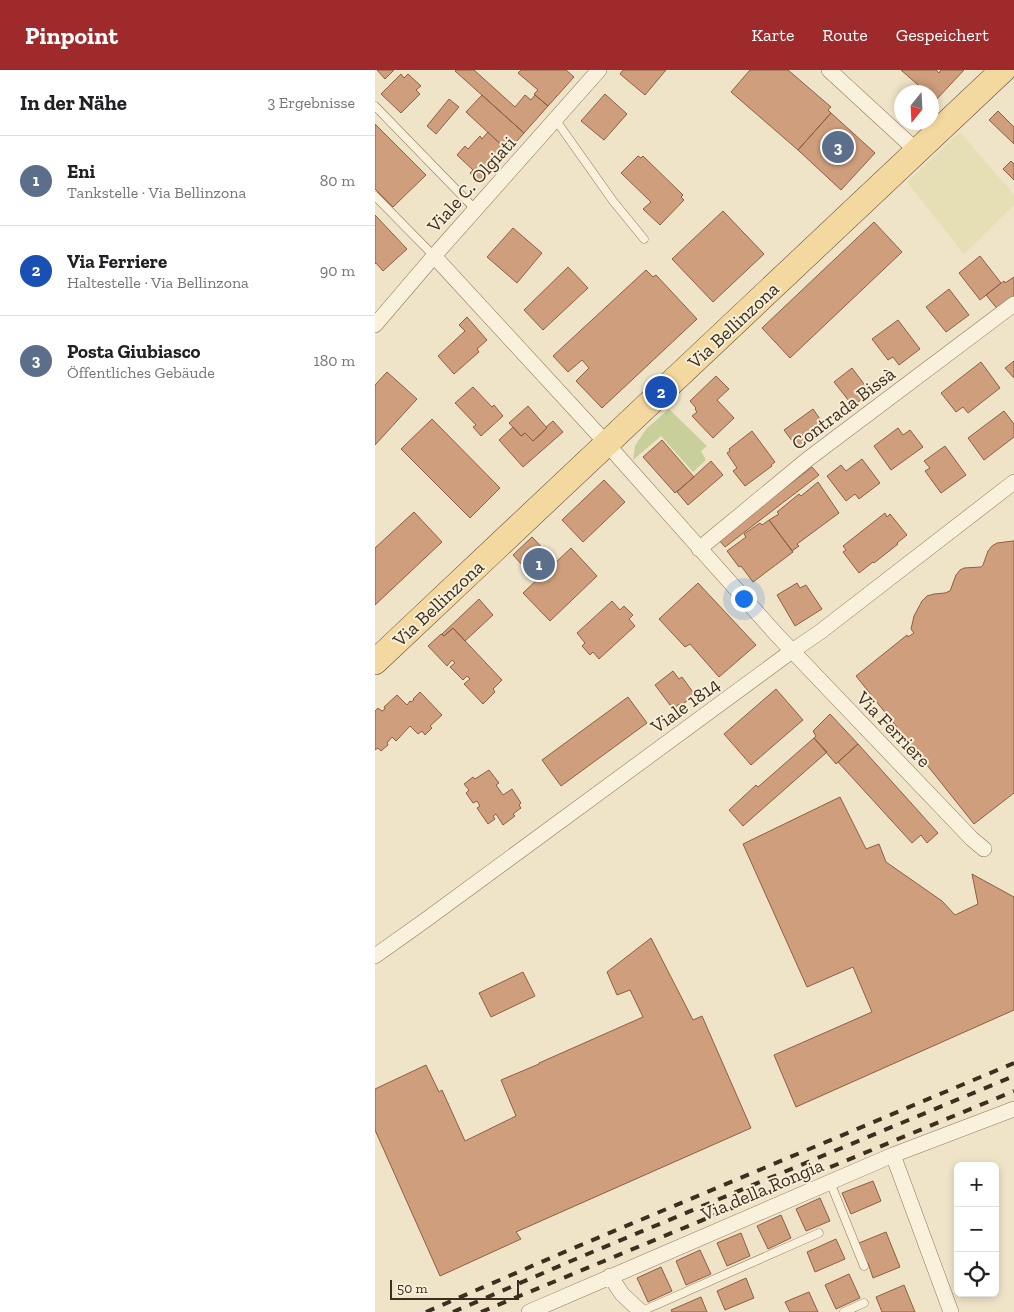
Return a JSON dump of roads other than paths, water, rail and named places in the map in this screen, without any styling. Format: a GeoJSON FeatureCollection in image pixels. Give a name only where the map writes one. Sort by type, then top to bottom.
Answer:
{"type":"FeatureCollection","features":[{"type":"Feature","properties":{"kind":"main road","name":"Via Bellinzona"},"geometry":{"type":"LineString","coordinates":[[375,662],[1003,70]]}},
{"type":"Feature","properties":{"kind":"street"},"geometry":{"type":"LineString","coordinates":[[829,70],[917,151]]}},
{"type":"Feature","properties":{"kind":"street","name":"Viale C. Olgiati"},"geometry":{"type":"LineString","coordinates":[[375,325],[555,119],[589,73]]}},
{"type":"Feature","properties":{"kind":"street","name":"Via Ferriere"},"geometry":{"type":"LineString","coordinates":[[434,256],[607,444],[792,651],[972,839],[984,849]]}},
{"type":"Feature","properties":{"kind":"street","name":"Contrada Bissà"},"geometry":{"type":"LineString","coordinates":[[699,549],[808,459],[1014,304]]}},
{"type":"Feature","properties":{"kind":"street","name":"Viale 1814"},"geometry":{"type":"LineString","coordinates":[[375,956],[820,632],[1014,482]]}},
{"type":"Feature","properties":{"kind":"street","name":"Via della Rongia"},"geometry":{"type":"LineString","coordinates":[[529,1312],[893,1155],[1014,1109]]}},
{"type":"Feature","properties":{"kind":"street"},"geometry":{"type":"LineString","coordinates":[[893,1155],[951,1312]]}},
{"type":"Feature","properties":{"kind":"street"},"geometry":{"type":"LineString","coordinates":[[610,1276],[622,1294],[640,1312]]}},
{"type":"Feature","properties":{"kind":"lane"},"geometry":{"type":"LineString","coordinates":[[375,106],[475,209]]}},
{"type":"Feature","properties":{"kind":"lane"},"geometry":{"type":"LineString","coordinates":[[555,119],[613,201],[644,239]]}},
{"type":"Feature","properties":{"kind":"lane"},"geometry":{"type":"LineString","coordinates":[[375,196],[434,256]]}},
{"type":"Feature","properties":{"kind":"lane"},"geometry":{"type":"LineString","coordinates":[[830,1182],[864,1266]]}},
{"type":"Feature","properties":{"kind":"lane"},"geometry":{"type":"LineString","coordinates":[[640,1312],[819,1233]]}},
{"type":"Feature","properties":{"kind":"lane"},"geometry":{"type":"LineString","coordinates":[[844,1312],[864,1303]]}},
{"type":"Feature","properties":{"kind":"railway"},"geometry":{"type":"LineString","coordinates":[[426,1312],[1014,1063]]}},
{"type":"Feature","properties":{"kind":"railway"},"geometry":{"type":"LineString","coordinates":[[453,1312],[1014,1076]]}},
{"type":"Feature","properties":{"kind":"railway"},"geometry":{"type":"LineString","coordinates":[[481,1312],[1014,1091]]}},
{"type":"Feature","properties":{"kind":"place","name":"Posta Giubiasco"},"geometry":{"type":"Point","coordinates":[838,147]}},
{"type":"Feature","properties":{"kind":"place","name":"Via Ferriere"},"geometry":{"type":"Point","coordinates":[661,392]}},
{"type":"Feature","properties":{"kind":"place","name":"Eni"},"geometry":{"type":"Point","coordinates":[539,564]}}]}
